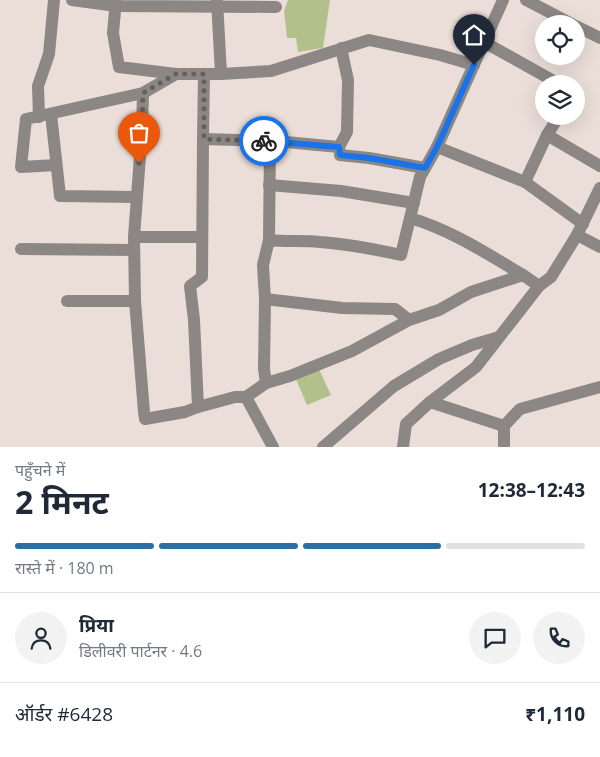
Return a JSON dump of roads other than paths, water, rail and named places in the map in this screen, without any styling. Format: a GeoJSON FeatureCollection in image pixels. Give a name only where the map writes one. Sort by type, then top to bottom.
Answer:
{"type":"FeatureCollection","features":[{"type":"Feature","properties":{"kind":"street"},"geometry":{"type":"LineString","coordinates":[[54,0],[49,54],[38,86],[56,165],[60,196],[136,197]]}},
{"type":"Feature","properties":{"kind":"street"},"geometry":{"type":"LineString","coordinates":[[72,0],[116,3],[217,3],[276,7]]}},
{"type":"Feature","properties":{"kind":"street"},"geometry":{"type":"LineString","coordinates":[[269,240],[349,245],[401,255],[420,177],[437,147],[503,0]]}},
{"type":"Feature","properties":{"kind":"street"},"geometry":{"type":"LineString","coordinates":[[526,0],[555,15]]}},
{"type":"Feature","properties":{"kind":"street"},"geometry":{"type":"LineString","coordinates":[[116,3],[113,33],[119,67],[176,74],[272,71],[369,40],[440,55],[474,65]]}},
{"type":"Feature","properties":{"kind":"street"},"geometry":{"type":"LineString","coordinates":[[217,3],[221,74]]}},
{"type":"Feature","properties":{"kind":"street"},"geometry":{"type":"LineString","coordinates":[[585,30],[600,38]]}},
{"type":"Feature","properties":{"kind":"street"},"geometry":{"type":"LineString","coordinates":[[484,42],[542,75]]}},
{"type":"Feature","properties":{"kind":"street"},"geometry":{"type":"LineString","coordinates":[[341,48],[348,80],[347,132],[339,147],[340,155],[425,168]]}},
{"type":"Feature","properties":{"kind":"street"},"geometry":{"type":"LineString","coordinates":[[56,165],[20,167],[26,120],[143,93],[176,74]]}},
{"type":"Feature","properties":{"kind":"street"},"geometry":{"type":"LineString","coordinates":[[198,407],[194,320],[190,286],[202,277],[204,74]]}},
{"type":"Feature","properties":{"kind":"street"},"geometry":{"type":"LineString","coordinates":[[143,93],[134,250],[135,301],[145,419],[185,412],[235,397],[246,397],[266,382],[290,376],[352,351],[409,320],[439,310],[471,292],[523,275]]}},
{"type":"Feature","properties":{"kind":"street"},"geometry":{"type":"LineString","coordinates":[[525,182],[553,125]]}},
{"type":"Feature","properties":{"kind":"street"},"geometry":{"type":"LineString","coordinates":[[547,135],[600,166]]}},
{"type":"Feature","properties":{"kind":"street"},"geometry":{"type":"LineString","coordinates":[[204,139],[270,141],[339,147]]}},
{"type":"Feature","properties":{"kind":"street"},"geometry":{"type":"LineString","coordinates":[[266,382],[264,369],[265,299],[263,265],[269,240],[270,141]]}},
{"type":"Feature","properties":{"kind":"street"},"geometry":{"type":"LineString","coordinates":[[437,147],[525,182],[600,247]]}},
{"type":"Feature","properties":{"kind":"street"},"geometry":{"type":"LineString","coordinates":[[269,185],[341,191],[414,203]]}},
{"type":"Feature","properties":{"kind":"street"},"geometry":{"type":"LineString","coordinates":[[403,447],[406,424],[430,402],[476,367],[538,286],[551,277],[580,230],[600,188]]}},
{"type":"Feature","properties":{"kind":"street"},"geometry":{"type":"LineString","coordinates":[[410,218],[464,240],[538,286]]}},
{"type":"Feature","properties":{"kind":"street"},"geometry":{"type":"LineString","coordinates":[[134,237],[202,237]]}},
{"type":"Feature","properties":{"kind":"street"},"geometry":{"type":"LineString","coordinates":[[21,250],[134,250]]}},
{"type":"Feature","properties":{"kind":"street"},"geometry":{"type":"LineString","coordinates":[[265,299],[342,308],[395,309],[409,320]]}},
{"type":"Feature","properties":{"kind":"street"},"geometry":{"type":"LineString","coordinates":[[67,301],[135,301]]}},
{"type":"Feature","properties":{"kind":"street"},"geometry":{"type":"LineString","coordinates":[[323,447],[394,386],[439,359],[472,345],[499,337]]}},
{"type":"Feature","properties":{"kind":"street"},"geometry":{"type":"LineString","coordinates":[[504,447],[504,426],[520,409],[600,387]]}},
{"type":"Feature","properties":{"kind":"street"},"geometry":{"type":"LineString","coordinates":[[246,397],[273,447]]}},
{"type":"Feature","properties":{"kind":"street"},"geometry":{"type":"LineString","coordinates":[[430,402],[504,426]]}}]}
